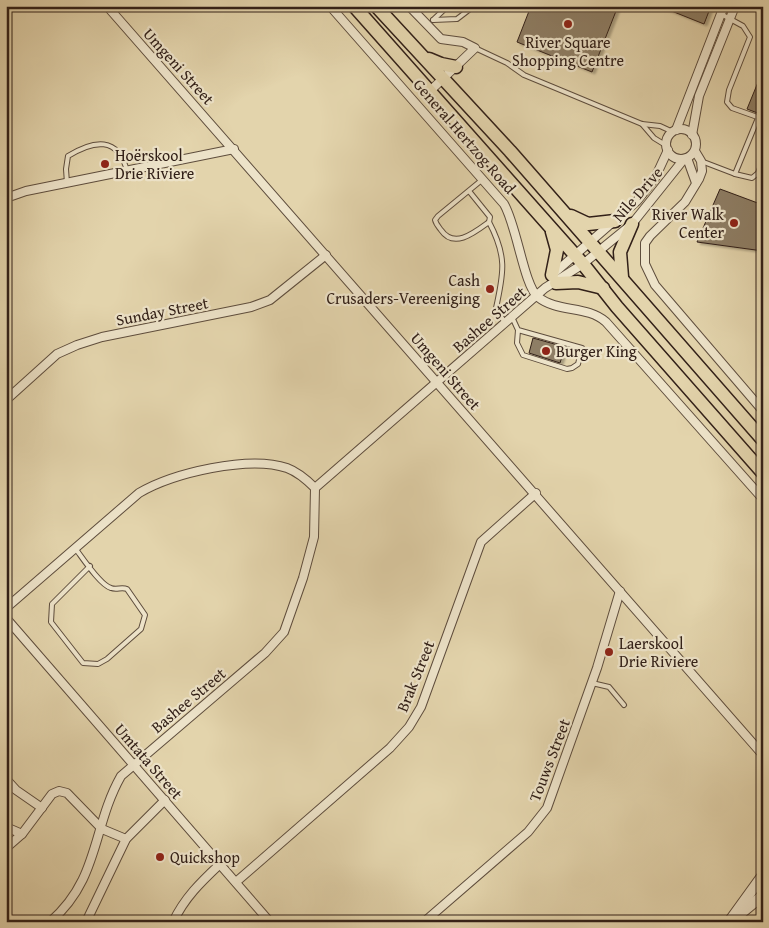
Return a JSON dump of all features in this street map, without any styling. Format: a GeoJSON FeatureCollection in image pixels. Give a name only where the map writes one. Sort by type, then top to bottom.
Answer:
{"type":"FeatureCollection","features":[{"type":"Feature","properties":{"kind":"main road","name":"General Hertzog Road"},"geometry":{"type":"LineString","coordinates":[[354,6],[431,90],[579,259],[617,307],[763,473]]}},
{"type":"Feature","properties":{"kind":"main road","name":"General Hertzog Road"},"geometry":{"type":"LineString","coordinates":[[376,6],[445,78],[622,276],[763,440]]}},
{"type":"Feature","properties":{"kind":"main road"},"geometry":{"type":"LineString","coordinates":[[424,57],[441,64],[457,67],[459,70],[455,91]]}},
{"type":"Feature","properties":{"kind":"main road"},"geometry":{"type":"LineString","coordinates":[[564,212],[588,224],[615,221]]}},
{"type":"Feature","properties":{"kind":"main road"},"geometry":{"type":"LineString","coordinates":[[622,276],[620,252],[632,224]]}},
{"type":"Feature","properties":{"kind":"main road"},"geometry":{"type":"LineString","coordinates":[[552,230],[557,253],[551,282],[581,282],[603,288]]}},
{"type":"Feature","properties":{"kind":"street","name":"Umgeni Street"},"geometry":{"type":"LineString","coordinates":[[108,6],[763,755]]}},
{"type":"Feature","properties":{"kind":"street","name":"General Hertzog Road"},"geometry":{"type":"LineString","coordinates":[[330,6],[483,179],[510,215],[527,275],[536,296]]}},
{"type":"Feature","properties":{"kind":"street"},"geometry":{"type":"LineString","coordinates":[[409,6],[442,39],[463,42],[475,48],[431,90]]}},
{"type":"Feature","properties":{"kind":"street","name":"Nile Drive"},"geometry":{"type":"LineString","coordinates":[[579,259],[594,246],[651,184],[667,148],[668,138],[675,131],[724,6]]}},
{"type":"Feature","properties":{"kind":"street"},"geometry":{"type":"LineString","coordinates":[[692,135],[699,96],[735,7]]}},
{"type":"Feature","properties":{"kind":"street"},"geometry":{"type":"LineString","coordinates":[[675,131],[684,130],[692,135],[696,141],[695,151],[701,161],[702,171],[685,202],[647,240],[644,252],[646,268],[655,285],[763,411]]}},
{"type":"Feature","properties":{"kind":"street"},"geometry":{"type":"LineString","coordinates":[[8,195],[234,148]]}},
{"type":"Feature","properties":{"kind":"street","name":"Nile Drive"},"geometry":{"type":"LineString","coordinates":[[667,148],[675,158],[686,158]]}},
{"type":"Feature","properties":{"kind":"street","name":"Nile Drive"},"geometry":{"type":"LineString","coordinates":[[579,259],[594,246],[632,224],[686,158],[695,151]]}},
{"type":"Feature","properties":{"kind":"street"},"geometry":{"type":"LineString","coordinates":[[686,158],[696,183]]}},
{"type":"Feature","properties":{"kind":"street","name":"Sunday Street"},"geometry":{"type":"LineString","coordinates":[[6,400],[57,354],[68,349],[102,337],[251,307],[270,300],[326,255]]}},
{"type":"Feature","properties":{"kind":"street","name":"Bashee Street"},"geometry":{"type":"LineString","coordinates":[[551,282],[579,259]]}},
{"type":"Feature","properties":{"kind":"street","name":"Bashee Street"},"geometry":{"type":"LineString","coordinates":[[50,922],[77,890],[87,871],[115,786],[121,776],[265,653],[284,632],[303,578],[314,537],[315,488],[579,259]]}},
{"type":"Feature","properties":{"kind":"street"},"geometry":{"type":"LineString","coordinates":[[536,296],[552,304],[592,313],[606,322],[763,499]]}},
{"type":"Feature","properties":{"kind":"street"},"geometry":{"type":"LineString","coordinates":[[6,608],[139,493],[181,476],[223,467],[269,465],[293,471],[315,488]]}},
{"type":"Feature","properties":{"kind":"street","name":"Brak Street"},"geometry":{"type":"LineString","coordinates":[[236,882],[390,748],[409,727],[421,707],[481,542],[501,521],[536,494]]}},
{"type":"Feature","properties":{"kind":"street","name":"Touws Street"},"geometry":{"type":"LineString","coordinates":[[424,922],[528,832],[543,815],[552,800],[592,683],[620,591]]}},
{"type":"Feature","properties":{"kind":"street","name":"Umtata Street"},"geometry":{"type":"LineString","coordinates":[[6,618],[270,922]]}},
{"type":"Feature","properties":{"kind":"street"},"geometry":{"type":"LineString","coordinates":[[7,780],[16,790],[42,808]]}},
{"type":"Feature","properties":{"kind":"street"},"geometry":{"type":"LineString","coordinates":[[6,848],[22,834],[52,794],[62,790],[102,829],[126,839]]}},
{"type":"Feature","properties":{"kind":"street"},"geometry":{"type":"LineString","coordinates":[[86,922],[126,839],[165,800]]}},
{"type":"Feature","properties":{"kind":"street"},"geometry":{"type":"LineString","coordinates":[[6,827],[22,834]]}},
{"type":"Feature","properties":{"kind":"street"},"geometry":{"type":"LineString","coordinates":[[173,922],[192,890],[220,864]]}},
{"type":"Feature","properties":{"kind":"street"},"geometry":{"type":"LineString","coordinates":[[730,922],[763,875]]}},
{"type":"Feature","properties":{"kind":"street"},"geometry":{"type":"LineString","coordinates":[[730,922],[763,895]]}},
{"type":"Feature","properties":{"kind":"lane"},"geometry":{"type":"LineString","coordinates":[[427,26],[448,6]]}},
{"type":"Feature","properties":{"kind":"lane"},"geometry":{"type":"LineString","coordinates":[[433,20],[457,19],[474,6]]}},
{"type":"Feature","properties":{"kind":"lane"},"geometry":{"type":"LineString","coordinates":[[735,7],[750,9],[759,6]]}},
{"type":"Feature","properties":{"kind":"lane"},"geometry":{"type":"LineString","coordinates":[[721,14],[743,26],[750,37],[727,102],[732,108],[761,118],[735,174]]}},
{"type":"Feature","properties":{"kind":"lane"},"geometry":{"type":"LineString","coordinates":[[475,48],[501,60],[524,75],[642,124],[660,126],[675,131]]}},
{"type":"Feature","properties":{"kind":"lane"},"geometry":{"type":"LineString","coordinates":[[642,124],[658,142],[667,148]]}},
{"type":"Feature","properties":{"kind":"lane"},"geometry":{"type":"LineString","coordinates":[[67,183],[66,164],[68,156],[90,146],[102,144],[114,146],[124,157],[127,171]]}},
{"type":"Feature","properties":{"kind":"lane"},"geometry":{"type":"LineString","coordinates":[[701,161],[735,174],[752,178],[758,173],[763,160]]}},
{"type":"Feature","properties":{"kind":"lane"},"geometry":{"type":"LineString","coordinates":[[483,179],[438,216],[436,223],[445,236],[456,240],[488,222]]}},
{"type":"Feature","properties":{"kind":"lane"},"geometry":{"type":"LineString","coordinates":[[468,191],[490,217],[488,222],[502,254],[504,274],[496,308],[505,323]]}},
{"type":"Feature","properties":{"kind":"lane"},"geometry":{"type":"LineString","coordinates":[[512,317],[518,330],[517,343],[520,351],[528,358],[567,369],[578,364],[582,348],[518,330]]}},
{"type":"Feature","properties":{"kind":"lane"},"geometry":{"type":"LineString","coordinates":[[74,548],[90,566],[104,584],[111,588],[127,589],[145,615],[141,630],[107,659],[98,664],[91,665],[83,662],[50,622],[52,604],[90,566]]}},
{"type":"Feature","properties":{"kind":"lane"},"geometry":{"type":"LineString","coordinates":[[592,683],[609,687],[624,705]]}},
{"type":"Feature","properties":{"kind":"building","name":"River Square Shopping Centre"},"geometry":{"type":"Polygon","coordinates":[[[531,6],[618,6],[592,72],[517,42],[531,6]]]}},
{"type":"Feature","properties":{"kind":"building","name":"River Square Shopping Centre"},"geometry":{"type":"Polygon","coordinates":[[[659,6],[711,6],[704,24],[659,6]]]}},
{"type":"Feature","properties":{"kind":"building"},"geometry":{"type":"Polygon","coordinates":[[[763,70],[763,115],[747,109],[763,70]]]}},
{"type":"Feature","properties":{"kind":"building","name":"River Walk Center"},"geometry":{"type":"Polygon","coordinates":[[[720,189],[763,205],[763,251],[697,242],[720,189]]]}},
{"type":"Feature","properties":{"kind":"building","name":"Burger King"},"geometry":{"type":"Polygon","coordinates":[[[533,338],[565,347],[560,363],[529,353],[533,338]]]}},
{"type":"Feature","properties":{"kind":"place","name":"River Square Shopping Centre"},"geometry":{"type":"Point","coordinates":[568,24]}},
{"type":"Feature","properties":{"kind":"place","name":"Hoërskool Drie Riviere"},"geometry":{"type":"Point","coordinates":[105,164]}},
{"type":"Feature","properties":{"kind":"place","name":"River Walk Center"},"geometry":{"type":"Point","coordinates":[734,223]}},
{"type":"Feature","properties":{"kind":"place","name":"Cash Crusaders-Vereeniging"},"geometry":{"type":"Point","coordinates":[490,289]}},
{"type":"Feature","properties":{"kind":"place","name":"Burger King"},"geometry":{"type":"Point","coordinates":[546,351]}},
{"type":"Feature","properties":{"kind":"place","name":"Laerskool Drie Riviere"},"geometry":{"type":"Point","coordinates":[609,652]}},
{"type":"Feature","properties":{"kind":"place","name":"Quickshop"},"geometry":{"type":"Point","coordinates":[160,857]}}]}
